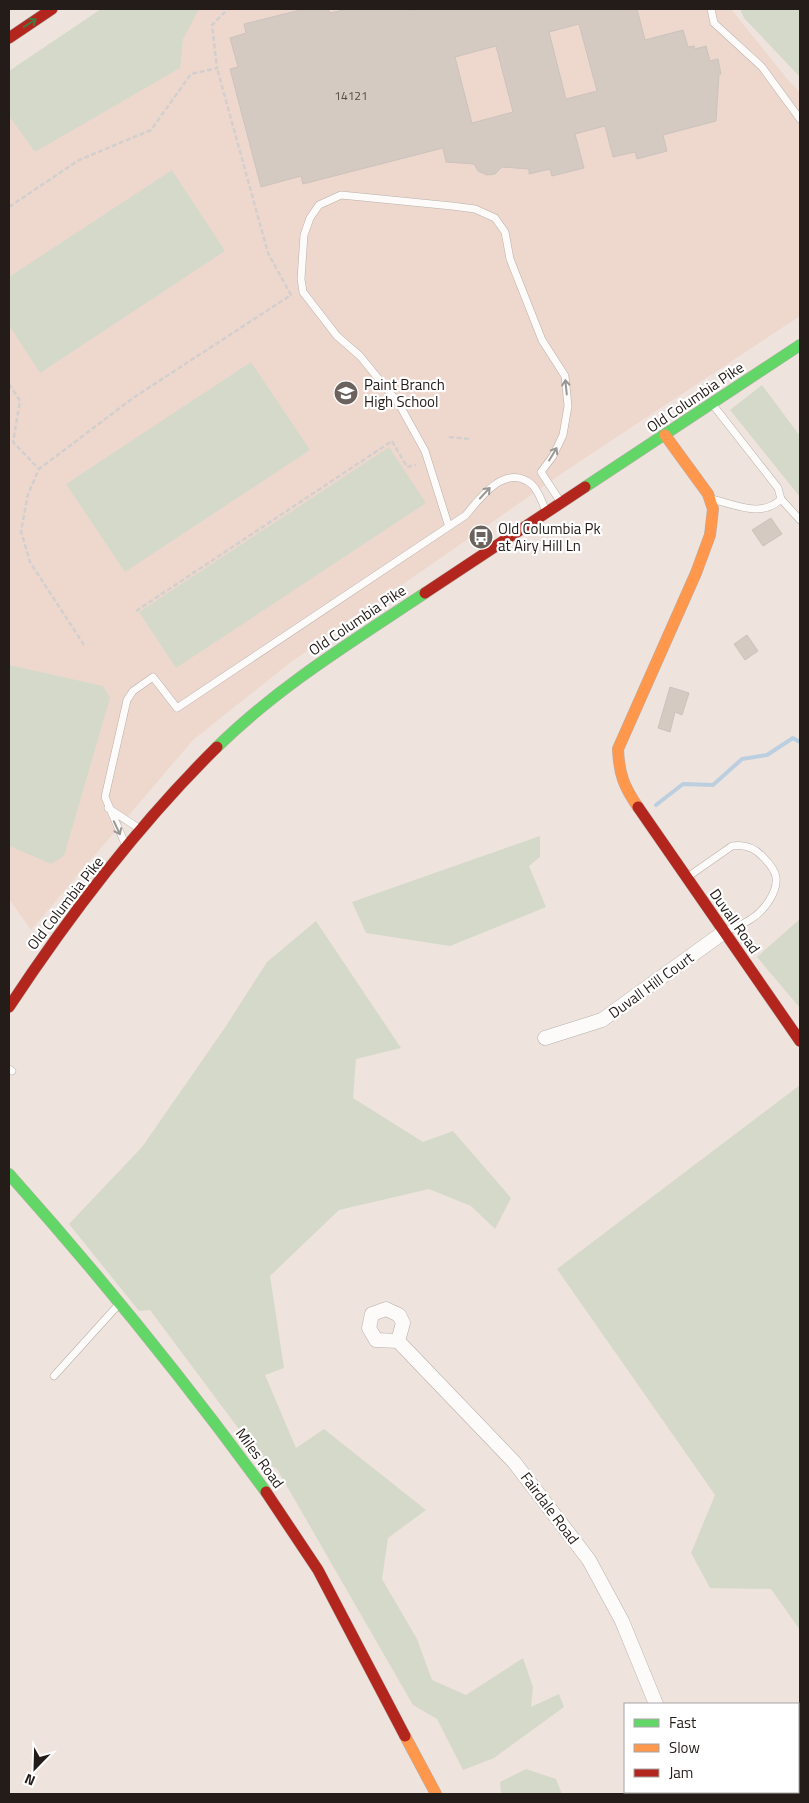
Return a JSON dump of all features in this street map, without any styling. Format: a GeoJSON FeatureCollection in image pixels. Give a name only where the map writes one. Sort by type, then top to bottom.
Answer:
{"type":"FeatureCollection","features":[{"type":"Feature","properties":{"kind":"main road"},"geometry":{"type":"LineString","coordinates":[[9,38],[52,9]]}},
{"type":"Feature","properties":{"kind":"main road","name":"Old Columbia Pike"},"geometry":{"type":"LineString","coordinates":[[9,1007],[34,969],[142,830],[185,779],[242,723],[308,671],[546,511],[800,345]]}},
{"type":"Feature","properties":{"kind":"main road"},"geometry":{"type":"LineString","coordinates":[[665,435],[709,498]]}},
{"type":"Feature","properties":{"kind":"main road","name":"Duvall Road"},"geometry":{"type":"LineString","coordinates":[[709,498],[713,509],[710,535],[698,570],[618,749],[619,771],[628,794],[800,1041]]}},
{"type":"Feature","properties":{"kind":"main road","name":"Miles Road"},"geometry":{"type":"LineString","coordinates":[[9,1174],[73,1246],[213,1419],[288,1523],[318,1570],[436,1794]]}},
{"type":"Feature","properties":{"kind":"street","name":"Duvall Hill Court"},"geometry":{"type":"LineString","coordinates":[[545,1038],[602,1020],[724,932]]}},
{"type":"Feature","properties":{"kind":"street","name":"Fairdale Road"},"geometry":{"type":"LineString","coordinates":[[398,1341],[514,1462],[589,1560],[622,1621],[656,1703]]}},
{"type":"Feature","properties":{"kind":"lane"},"geometry":{"type":"LineString","coordinates":[[711,9],[714,23],[762,67],[800,119]]}},
{"type":"Feature","properties":{"kind":"lane"},"geometry":{"type":"LineString","coordinates":[[448,524],[425,451],[399,404],[360,356],[337,336],[303,292],[301,279],[304,235],[310,218],[319,205],[341,195],[475,209],[495,218],[505,232],[510,259],[542,340],[565,376],[568,406],[563,435],[553,456],[541,472],[560,502]]}},
{"type":"Feature","properties":{"kind":"lane"},"geometry":{"type":"LineString","coordinates":[[712,404],[778,488],[782,499],[800,520]]}},
{"type":"Feature","properties":{"kind":"lane"},"geometry":{"type":"LineString","coordinates":[[128,848],[105,797],[127,700],[133,691],[153,677],[177,708],[448,524],[466,515],[492,486],[507,479],[527,480],[532,485],[546,511]]}},
{"type":"Feature","properties":{"kind":"lane"},"geometry":{"type":"LineString","coordinates":[[709,498],[756,510],[774,507],[782,499]]}},
{"type":"Feature","properties":{"kind":"lane"},"geometry":{"type":"LineString","coordinates":[[108,807],[142,830]]}},
{"type":"Feature","properties":{"kind":"lane"},"geometry":{"type":"LineString","coordinates":[[686,878],[732,846],[739,845],[756,851],[769,864],[776,876],[773,892],[768,902],[751,919],[724,932]]}},
{"type":"Feature","properties":{"kind":"lane"},"geometry":{"type":"LineString","coordinates":[[54,1376],[119,1303]]}},
{"type":"Feature","properties":{"kind":"path"},"geometry":{"type":"LineString","coordinates":[[84,645],[30,562],[22,531],[28,494],[39,469],[133,398],[291,295],[268,253],[217,68],[212,25],[228,9]]}},
{"type":"Feature","properties":{"kind":"path"},"geometry":{"type":"LineString","coordinates":[[9,207],[79,160],[150,130],[191,74],[217,68]]}},
{"type":"Feature","properties":{"kind":"path"},"geometry":{"type":"LineString","coordinates":[[9,384],[20,401],[14,442],[39,469]]}},
{"type":"Feature","properties":{"kind":"path"},"geometry":{"type":"LineString","coordinates":[[449,437],[470,439]]}},
{"type":"Feature","properties":{"kind":"path"},"geometry":{"type":"LineString","coordinates":[[136,611],[392,441],[408,467],[416,465]]}},
{"type":"Feature","properties":{"kind":"shaded area"},"geometry":{"type":"Polygon","coordinates":[[[101,9],[199,9],[183,39],[180,68],[35,152],[9,116],[9,71],[101,9]]]}},
{"type":"Feature","properties":{"kind":"shaded area","name":"Paint Branch High School"},"geometry":{"type":"Polygon","coordinates":[[[139,9],[731,9],[788,80],[800,92],[800,316],[567,470],[291,662],[193,740],[31,930],[9,899],[9,95],[139,9]]]}},
{"type":"Feature","properties":{"kind":"shaded area"},"geometry":{"type":"Polygon","coordinates":[[[740,9],[800,9],[800,77],[744,18],[740,9]]]}},
{"type":"Feature","properties":{"kind":"shaded area"},"geometry":{"type":"Polygon","coordinates":[[[172,170],[225,251],[40,373],[9,325],[9,277],[172,170]]]}},
{"type":"Feature","properties":{"kind":"shaded area"},"geometry":{"type":"Polygon","coordinates":[[[251,362],[310,450],[125,572],[66,484],[251,362]]]}},
{"type":"Feature","properties":{"kind":"shaded area"},"geometry":{"type":"Polygon","coordinates":[[[762,385],[800,436],[800,497],[730,410],[762,385]]]}},
{"type":"Feature","properties":{"kind":"shaded area"},"geometry":{"type":"Polygon","coordinates":[[[389,447],[426,503],[176,668],[139,612],[389,447]]]}},
{"type":"Feature","properties":{"kind":"shaded area"},"geometry":{"type":"Polygon","coordinates":[[[9,665],[103,686],[110,698],[64,856],[51,864],[9,846],[9,665]]]}},
{"type":"Feature","properties":{"kind":"shaded area"},"geometry":{"type":"Polygon","coordinates":[[[540,836],[540,857],[529,866],[546,907],[450,946],[366,933],[352,902],[540,836]]]}},
{"type":"Feature","properties":{"kind":"shaded area"},"geometry":{"type":"Polygon","coordinates":[[[800,919],[800,1008],[757,957],[800,919]]]}},
{"type":"Feature","properties":{"kind":"shaded area"},"geometry":{"type":"Polygon","coordinates":[[[316,921],[401,1048],[356,1059],[353,1098],[423,1142],[453,1131],[511,1198],[495,1229],[471,1206],[429,1189],[339,1210],[270,1276],[284,1368],[265,1375],[296,1448],[324,1429],[426,1510],[388,1538],[382,1579],[417,1639],[432,1680],[466,1695],[523,1658],[533,1687],[531,1707],[559,1694],[564,1707],[494,1758],[463,1770],[437,1719],[413,1705],[277,1469],[262,1460],[150,1310],[139,1311],[69,1224],[142,1147],[224,1029],[267,962],[316,921]]]}},
{"type":"Feature","properties":{"kind":"shaded area"},"geometry":{"type":"Polygon","coordinates":[[[800,1085],[800,1630],[771,1589],[710,1588],[691,1553],[715,1495],[557,1269],[800,1085]]]}},
{"type":"Feature","properties":{"kind":"shaded area"},"geometry":{"type":"Polygon","coordinates":[[[526,1769],[556,1779],[562,1794],[501,1794],[500,1782],[526,1769]]]}},
{"type":"Feature","properties":{"kind":"building"},"geometry":{"type":"Polygon","coordinates":[[[304,9],[328,9],[330,13],[348,9],[408,9],[409,11],[419,9],[637,9],[645,40],[683,30],[688,47],[694,46],[695,49],[706,46],[710,61],[718,59],[721,74],[719,74],[716,121],[663,135],[667,151],[637,159],[635,152],[613,157],[605,126],[575,134],[584,168],[552,176],[550,169],[529,174],[529,169],[502,167],[495,174],[487,175],[478,171],[474,164],[446,162],[443,148],[303,184],[301,176],[261,187],[230,69],[238,67],[230,38],[246,33],[244,24],[304,9]],[[579,24],[549,32],[566,99],[597,91],[579,24]],[[496,46],[455,57],[472,123],[513,112],[496,46]]]}},
{"type":"Feature","properties":{"kind":"building"},"geometry":{"type":"Polygon","coordinates":[[[771,518],[782,534],[763,546],[752,530],[771,518]]]}},
{"type":"Feature","properties":{"kind":"building"},"geometry":{"type":"Polygon","coordinates":[[[747,635],[758,651],[745,660],[734,644],[747,635]]]}},
{"type":"Feature","properties":{"kind":"building"},"geometry":{"type":"Polygon","coordinates":[[[670,687],[689,693],[682,715],[675,712],[670,732],[658,728],[670,687]]]}},
{"type":"Feature","properties":{"kind":"waterway"},"geometry":{"type":"LineString","coordinates":[[656,805],[683,784],[713,785],[742,759],[767,755],[793,738],[800,742]]}},
{"type":"Feature","properties":{"kind":"traffic: fast"},"geometry":{"type":"LineString","coordinates":[[585,487],[800,345]]}},
{"type":"Feature","properties":{"kind":"traffic: fast"},"geometry":{"type":"LineString","coordinates":[[217,747],[291,684],[425,593]]}},
{"type":"Feature","properties":{"kind":"traffic: fast"},"geometry":{"type":"LineString","coordinates":[[9,1174],[142,1330],[266,1492]]}},
{"type":"Feature","properties":{"kind":"traffic: slow"},"geometry":{"type":"LineString","coordinates":[[638,807],[623,780],[618,749],[696,573],[710,535],[713,509],[708,494],[665,435]]}},
{"type":"Feature","properties":{"kind":"traffic: slow"},"geometry":{"type":"LineString","coordinates":[[405,1736],[436,1794]]}},
{"type":"Feature","properties":{"kind":"traffic: jam"},"geometry":{"type":"LineString","coordinates":[[9,38],[52,9]]}},
{"type":"Feature","properties":{"kind":"traffic: jam"},"geometry":{"type":"LineString","coordinates":[[425,593],[585,487]]}},
{"type":"Feature","properties":{"kind":"traffic: jam"},"geometry":{"type":"LineString","coordinates":[[9,1007],[56,939],[106,872],[160,807],[217,747]]}},
{"type":"Feature","properties":{"kind":"traffic: jam"},"geometry":{"type":"LineString","coordinates":[[638,807],[800,1041]]}},
{"type":"Feature","properties":{"kind":"traffic: jam"},"geometry":{"type":"LineString","coordinates":[[266,1492],[318,1570],[405,1736]]}},
{"type":"Feature","properties":{"kind":"place","name":"Paint Branch High School"},"geometry":{"type":"Point","coordinates":[346,393]}},
{"type":"Feature","properties":{"kind":"place","name":"Old Columbia Pk at Airy Hill Ln"},"geometry":{"type":"Point","coordinates":[481,537]}}]}
